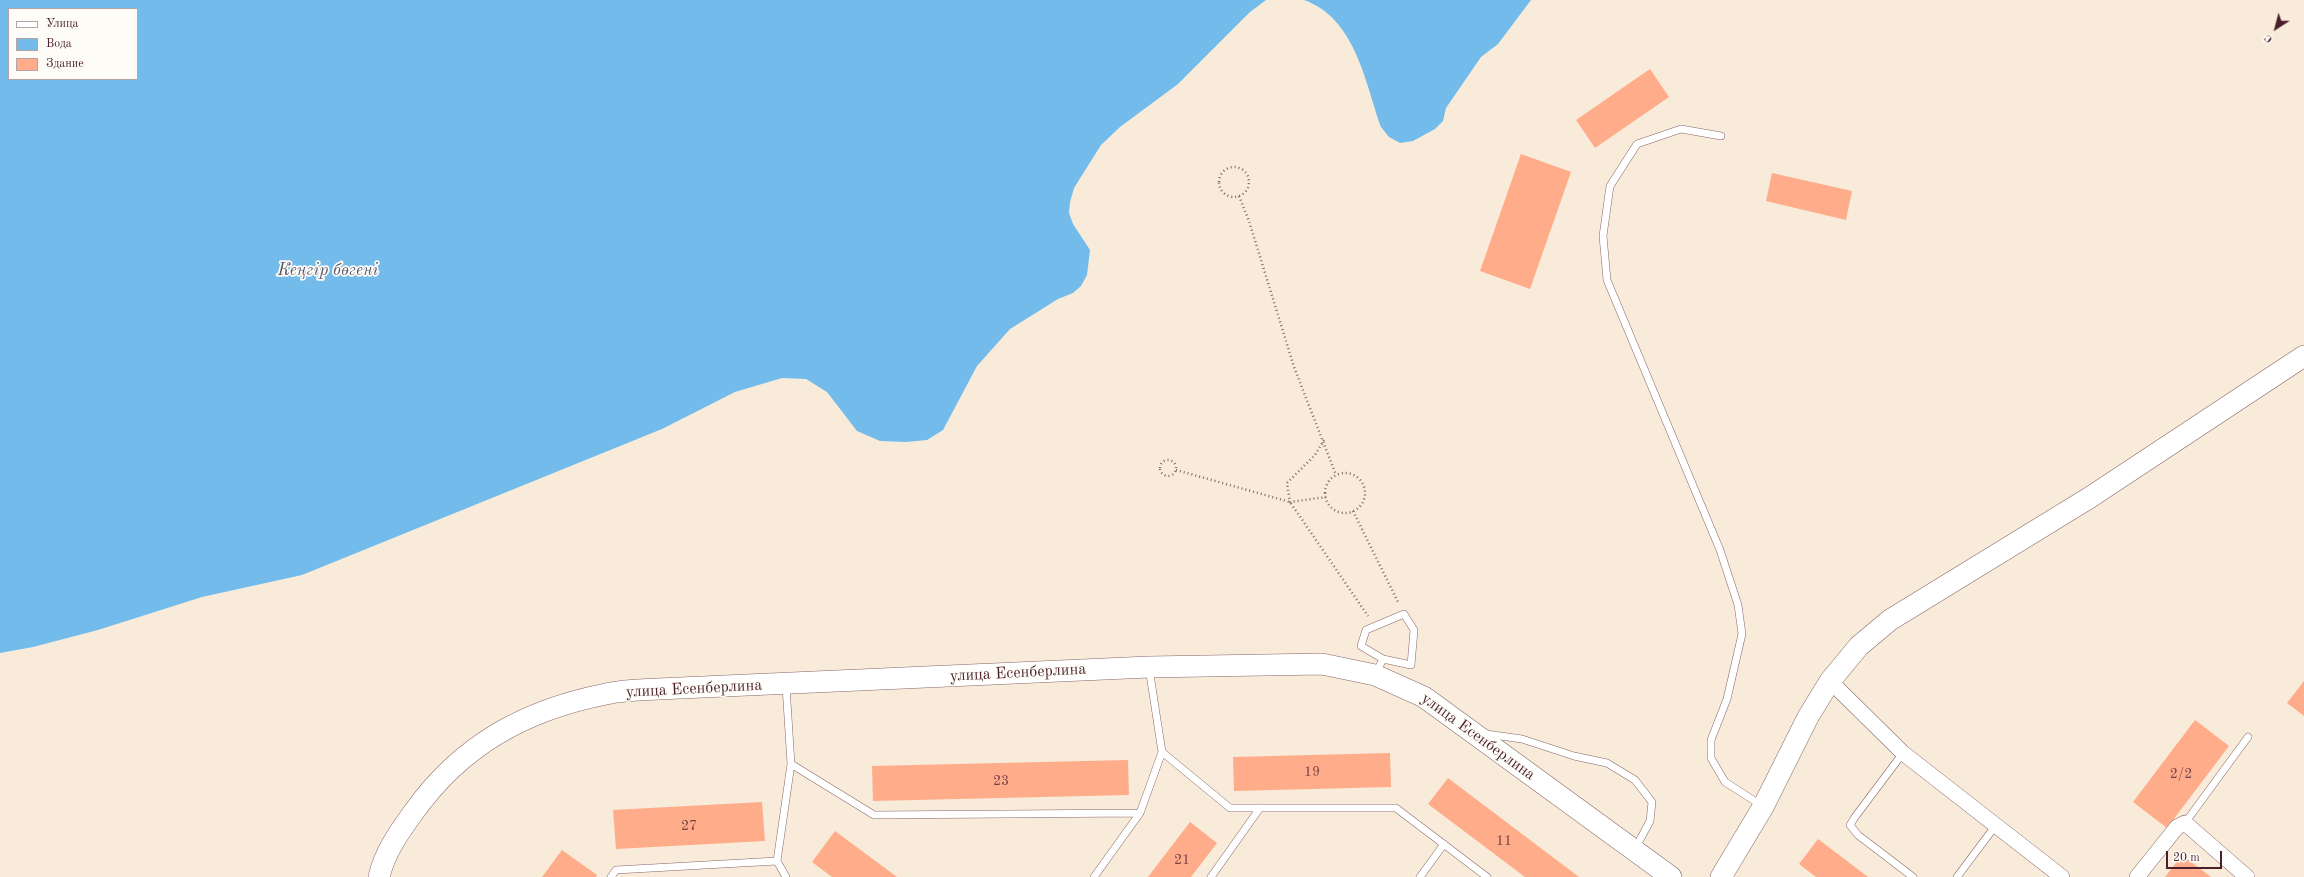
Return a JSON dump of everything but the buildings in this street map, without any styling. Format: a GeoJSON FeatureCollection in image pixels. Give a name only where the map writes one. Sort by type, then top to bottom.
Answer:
{"type":"FeatureCollection","features":[{"type":"Feature","properties":{"kind":"street"},"geometry":{"type":"LineString","coordinates":[[1722,877],[1763,806],[1808,717],[1830,681],[1859,646],[1890,620],[2089,498],[2304,356]]}},
{"type":"Feature","properties":{"kind":"street","name":"улица Есенберлина"},"geometry":{"type":"LineString","coordinates":[[379,877],[400,830],[432,787],[470,751],[515,723],[556,707],[607,693],[658,689],[1149,667],[1322,664],[1379,667],[1424,696],[1671,877]]}},
{"type":"Feature","properties":{"kind":"street"},"geometry":{"type":"LineString","coordinates":[[1830,681],[1903,753],[2062,877]]}},
{"type":"Feature","properties":{"kind":"street"},"geometry":{"type":"LineString","coordinates":[[2137,877],[2177,827],[2185,823],[2247,877]]}},
{"type":"Feature","properties":{"kind":"lane"},"geometry":{"type":"LineString","coordinates":[[1721,136],[1681,129],[1637,144],[1610,186],[1603,236],[1607,280],[1720,550],[1738,605],[1742,634],[1727,699],[1711,740],[1711,758],[1725,782],[1763,806]]}},
{"type":"Feature","properties":{"kind":"lane"},"geometry":{"type":"LineString","coordinates":[[1404,614],[1414,630],[1411,665],[1379,667],[1361,646],[1366,630],[1404,614]]}},
{"type":"Feature","properties":{"kind":"lane"},"geometry":{"type":"LineString","coordinates":[[1094,877],[1140,813],[1162,752],[1149,667]]}},
{"type":"Feature","properties":{"kind":"lane"},"geometry":{"type":"LineString","coordinates":[[785,684],[791,764],[777,861],[786,877]]}},
{"type":"Feature","properties":{"kind":"lane"},"geometry":{"type":"LineString","coordinates":[[1474,733],[1522,739],[1574,756],[1607,763],[1635,780],[1652,802],[1650,821],[1634,851]]}},
{"type":"Feature","properties":{"kind":"lane"},"geometry":{"type":"LineString","coordinates":[[2185,823],[2248,737]]}},
{"type":"Feature","properties":{"kind":"lane"},"geometry":{"type":"LineString","coordinates":[[1162,752],[1230,808],[1396,808],[1487,877]]}},
{"type":"Feature","properties":{"kind":"lane"},"geometry":{"type":"LineString","coordinates":[[1903,753],[1854,817],[1850,826],[1858,835],[1913,877]]}},
{"type":"Feature","properties":{"kind":"lane"},"geometry":{"type":"LineString","coordinates":[[791,764],[874,815],[1140,813]]}},
{"type":"Feature","properties":{"kind":"lane"},"geometry":{"type":"LineString","coordinates":[[1211,877],[1260,808]]}},
{"type":"Feature","properties":{"kind":"lane"},"geometry":{"type":"LineString","coordinates":[[1957,877],[1996,825]]}},
{"type":"Feature","properties":{"kind":"lane"},"geometry":{"type":"LineString","coordinates":[[1420,877],[1444,844]]}},
{"type":"Feature","properties":{"kind":"lane"},"geometry":{"type":"LineString","coordinates":[[611,877],[616,870],[777,861]]}},
{"type":"Feature","properties":{"kind":"path"},"geometry":{"type":"LineString","coordinates":[[1238,167],[1248,177],[1248,187],[1239,196],[1227,195],[1220,188],[1221,174],[1228,168],[1238,167]]}},
{"type":"Feature","properties":{"kind":"path"},"geometry":{"type":"LineString","coordinates":[[1239,196],[1249,221],[1294,367],[1324,440],[1336,475]]}},
{"type":"Feature","properties":{"kind":"path"},"geometry":{"type":"LineString","coordinates":[[1324,440],[1315,455],[1287,483],[1290,502],[1374,626]]}},
{"type":"Feature","properties":{"kind":"path"},"geometry":{"type":"LineString","coordinates":[[1170,460],[1174,463],[1176,470],[1172,474],[1165,475],[1161,471],[1161,464],[1170,460]]}},
{"type":"Feature","properties":{"kind":"path"},"geometry":{"type":"LineString","coordinates":[[1176,470],[1290,502],[1326,497]]}},
{"type":"Feature","properties":{"kind":"path"},"geometry":{"type":"LineString","coordinates":[[1350,473],[1356,476],[1365,486],[1364,500],[1361,506],[1353,511],[1343,512],[1337,511],[1328,502],[1326,497],[1327,484],[1336,475],[1350,473]]}},
{"type":"Feature","properties":{"kind":"path"},"geometry":{"type":"LineString","coordinates":[[1353,511],[1404,614]]}},
{"type":"Feature","properties":{"kind":"water","name":"Кеңгір бөгені"},"geometry":{"type":"Polygon","coordinates":[[[0,0],[1266,0],[1250,12],[1178,84],[1120,127],[1101,145],[1074,188],[1070,202],[1069,213],[1073,224],[1090,250],[1087,275],[1081,286],[1073,293],[1058,299],[1010,329],[977,366],[943,430],[927,440],[906,442],[880,441],[857,431],[827,392],[806,379],[782,378],[735,392],[662,429],[302,575],[202,597],[98,630],[33,647],[0,653],[0,0]]]}},
{"type":"Feature","properties":{"kind":"water"},"geometry":{"type":"Polygon","coordinates":[[[1304,0],[1531,0],[1498,44],[1481,57],[1446,108],[1443,121],[1435,129],[1413,141],[1400,143],[1389,137],[1381,127],[1363,71],[1347,36],[1335,21],[1321,9],[1304,0]]]}}]}
